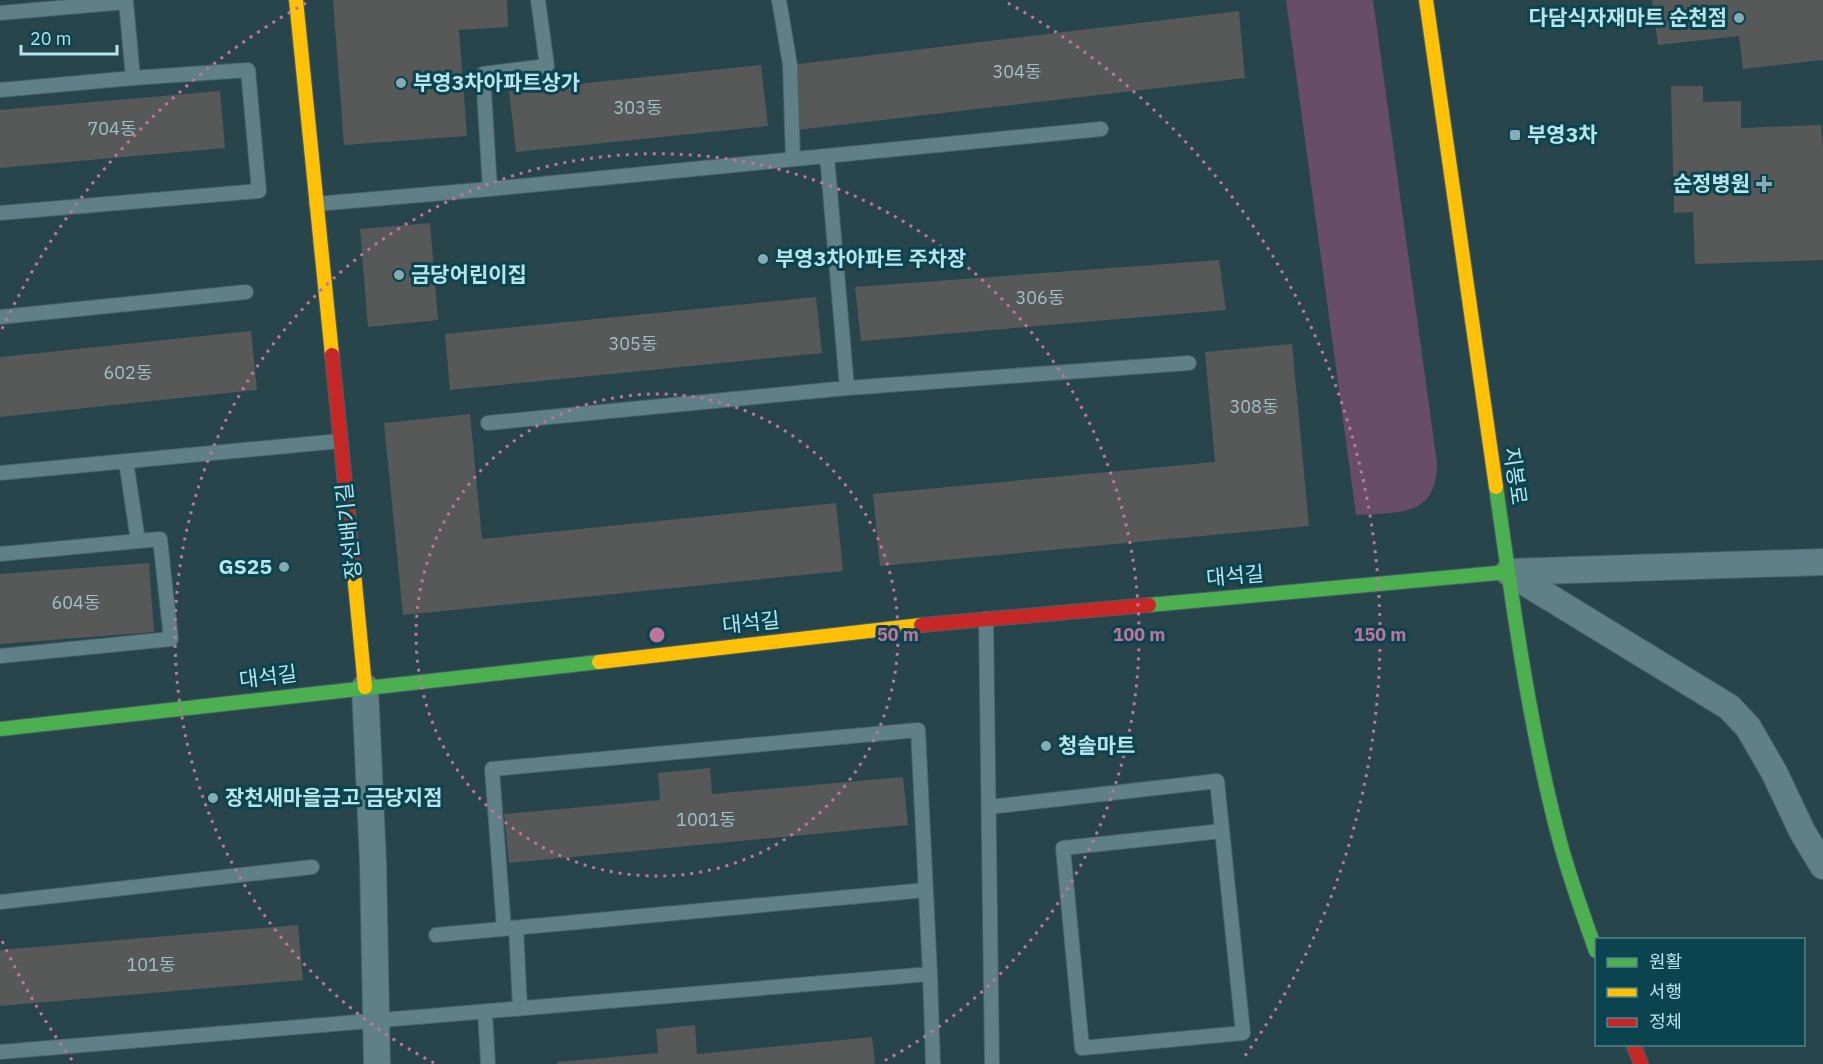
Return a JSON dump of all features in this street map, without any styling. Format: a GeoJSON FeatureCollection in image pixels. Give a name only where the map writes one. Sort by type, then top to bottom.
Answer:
{"type":"FeatureCollection","features":[{"type":"Feature","properties":{"kind":"main road","name":"장선배기길"},"geometry":{"type":"LineString","coordinates":[[296,0],[365,687]]}},
{"type":"Feature","properties":{"kind":"main road","name":"지봉로"},"geometry":{"type":"LineString","coordinates":[[1426,0],[1508,572],[1547,786],[1571,881],[1595,948]]}},
{"type":"Feature","properties":{"kind":"main road","name":"대석길"},"geometry":{"type":"LineString","coordinates":[[0,729],[986,619],[1508,572]]}},
{"type":"Feature","properties":{"kind":"main road"},"geometry":{"type":"LineString","coordinates":[[1634,1046],[1641,1064]]}},
{"type":"Feature","properties":{"kind":"street"},"geometry":{"type":"LineString","coordinates":[[1508,572],[1823,562]]}},
{"type":"Feature","properties":{"kind":"street"},"geometry":{"type":"LineString","coordinates":[[1508,572],[1729,706],[1748,727],[1774,772],[1803,833],[1823,866]]}},
{"type":"Feature","properties":{"kind":"street","name":"장선배기길"},"geometry":{"type":"LineString","coordinates":[[365,687],[373,862],[377,1064]]}},
{"type":"Feature","properties":{"kind":"lane"},"geometry":{"type":"LineString","coordinates":[[490,189],[483,74],[547,66],[538,0]]}},
{"type":"Feature","properties":{"kind":"lane"},"geometry":{"type":"LineString","coordinates":[[779,0],[789,65],[793,159]]}},
{"type":"Feature","properties":{"kind":"lane"},"geometry":{"type":"LineString","coordinates":[[0,13],[126,2],[133,78]]}},
{"type":"Feature","properties":{"kind":"lane"},"geometry":{"type":"LineString","coordinates":[[0,90],[248,70],[259,191],[0,213]]}},
{"type":"Feature","properties":{"kind":"lane"},"geometry":{"type":"LineString","coordinates":[[316,204],[1101,129]]}},
{"type":"Feature","properties":{"kind":"lane"},"geometry":{"type":"LineString","coordinates":[[826,156],[847,388]]}},
{"type":"Feature","properties":{"kind":"lane"},"geometry":{"type":"LineString","coordinates":[[0,317],[246,292]]}},
{"type":"Feature","properties":{"kind":"lane"},"geometry":{"type":"LineString","coordinates":[[488,423],[847,388],[1189,363]]}},
{"type":"Feature","properties":{"kind":"lane"},"geometry":{"type":"LineString","coordinates":[[0,473],[340,441]]}},
{"type":"Feature","properties":{"kind":"lane"},"geometry":{"type":"LineString","coordinates":[[126,461],[138,541]]}},
{"type":"Feature","properties":{"kind":"lane"},"geometry":{"type":"LineString","coordinates":[[0,554],[160,539],[171,639],[0,656]]}},
{"type":"Feature","properties":{"kind":"lane"},"geometry":{"type":"LineString","coordinates":[[986,619],[993,1064]]}},
{"type":"Feature","properties":{"kind":"lane"},"geometry":{"type":"LineString","coordinates":[[520,1008],[492,769],[918,730],[933,1064]]}},
{"type":"Feature","properties":{"kind":"lane"},"geometry":{"type":"LineString","coordinates":[[989,807],[1217,781],[1243,1033],[1082,1048],[1063,848],[1222,831]]}},
{"type":"Feature","properties":{"kind":"lane"},"geometry":{"type":"LineString","coordinates":[[0,902],[312,867]]}},
{"type":"Feature","properties":{"kind":"lane"},"geometry":{"type":"LineString","coordinates":[[436,935],[926,890]]}},
{"type":"Feature","properties":{"kind":"lane"},"geometry":{"type":"LineString","coordinates":[[0,1052],[930,974]]}},
{"type":"Feature","properties":{"kind":"lane"},"geometry":{"type":"LineString","coordinates":[[485,1011],[488,1064]]}},
{"type":"Feature","properties":{"kind":"shaded area"},"geometry":{"type":"Polygon","coordinates":[[[1286,0],[1373,0],[1437,463],[1435,481],[1430,494],[1412,509],[1400,512],[1356,515],[1286,0]]]}},
{"type":"Feature","properties":{"kind":"building","name":"부영3차아파트상가"},"geometry":{"type":"Polygon","coordinates":[[[333,0],[507,0],[508,27],[459,30],[467,136],[344,145],[333,0]]]}},
{"type":"Feature","properties":{"kind":"building","name":"다담식자재마트 순천점"},"geometry":{"type":"Polygon","coordinates":[[[1652,0],[1823,0],[1823,60],[1743,69],[1739,36],[1658,45],[1652,0]]]}},
{"type":"Feature","properties":{"kind":"building"},"geometry":{"type":"Polygon","coordinates":[[[1239,11],[1245,78],[797,130],[790,65],[1239,11]]]}},
{"type":"Feature","properties":{"kind":"building"},"geometry":{"type":"Polygon","coordinates":[[[761,65],[768,126],[516,152],[509,91],[761,65]]]}},
{"type":"Feature","properties":{"kind":"building"},"geometry":{"type":"Polygon","coordinates":[[[1671,86],[1703,86],[1703,102],[1741,101],[1741,128],[1821,125],[1823,260],[1695,264],[1693,212],[1674,213],[1671,86]]]}},
{"type":"Feature","properties":{"kind":"building"},"geometry":{"type":"Polygon","coordinates":[[[220,91],[225,148],[0,168],[0,110],[220,91]]]}},
{"type":"Feature","properties":{"kind":"building","name":"금당어린이집"},"geometry":{"type":"Polygon","coordinates":[[[430,223],[438,320],[368,327],[360,229],[430,223]]]}},
{"type":"Feature","properties":{"kind":"building"},"geometry":{"type":"Polygon","coordinates":[[[1219,260],[1226,310],[861,341],[855,287],[1219,260]]]}},
{"type":"Feature","properties":{"kind":"building"},"geometry":{"type":"Polygon","coordinates":[[[816,297],[822,353],[450,390],[445,334],[816,297]]]}},
{"type":"Feature","properties":{"kind":"building"},"geometry":{"type":"Polygon","coordinates":[[[251,331],[257,390],[0,417],[0,357],[251,331]]]}},
{"type":"Feature","properties":{"kind":"building"},"geometry":{"type":"Polygon","coordinates":[[[1292,344],[1309,526],[880,566],[873,494],[1215,462],[1205,352],[1292,344]]]}},
{"type":"Feature","properties":{"kind":"building"},"geometry":{"type":"Polygon","coordinates":[[[470,414],[482,539],[836,503],[843,571],[403,615],[384,423],[470,414]]]}},
{"type":"Feature","properties":{"kind":"building"},"geometry":{"type":"Polygon","coordinates":[[[149,563],[154,632],[0,644],[0,574],[149,563]]]}},
{"type":"Feature","properties":{"kind":"building"},"geometry":{"type":"Polygon","coordinates":[[[710,768],[712,794],[903,777],[908,825],[509,863],[504,814],[660,800],[658,773],[710,768]]]}},
{"type":"Feature","properties":{"kind":"building"},"geometry":{"type":"Polygon","coordinates":[[[298,925],[303,980],[0,1006],[0,950],[298,925]]]}},
{"type":"Feature","properties":{"kind":"building"},"geometry":{"type":"Polygon","coordinates":[[[695,1025],[697,1054],[872,1037],[875,1064],[557,1064],[557,1062],[658,1053],[656,1029],[695,1025]]]}},
{"type":"Feature","properties":{"kind":"traffic: fast"},"geometry":{"type":"LineString","coordinates":[[1496,487],[1523,666],[1539,754],[1564,856],[1595,948]]}},
{"type":"Feature","properties":{"kind":"traffic: fast"},"geometry":{"type":"LineString","coordinates":[[1149,605],[1508,572]]}},
{"type":"Feature","properties":{"kind":"traffic: fast"},"geometry":{"type":"LineString","coordinates":[[0,729],[599,662]]}},
{"type":"Feature","properties":{"kind":"traffic: slow"},"geometry":{"type":"LineString","coordinates":[[296,0],[332,355]]}},
{"type":"Feature","properties":{"kind":"traffic: slow"},"geometry":{"type":"LineString","coordinates":[[1426,0],[1496,487]]}},
{"type":"Feature","properties":{"kind":"traffic: slow"},"geometry":{"type":"LineString","coordinates":[[354,573],[365,687]]}},
{"type":"Feature","properties":{"kind":"traffic: slow"},"geometry":{"type":"LineString","coordinates":[[599,662],[921,625]]}},
{"type":"Feature","properties":{"kind":"traffic: jam"},"geometry":{"type":"LineString","coordinates":[[332,355],[354,573]]}},
{"type":"Feature","properties":{"kind":"traffic: jam"},"geometry":{"type":"LineString","coordinates":[[921,625],[1149,605]]}},
{"type":"Feature","properties":{"kind":"traffic: jam"},"geometry":{"type":"LineString","coordinates":[[1634,1046],[1641,1064]]}},
{"type":"Feature","properties":{"kind":"place","name":"다담식자재마트 순천점"},"geometry":{"type":"Point","coordinates":[1739,18]}},
{"type":"Feature","properties":{"kind":"place","name":"부영3차아파트상가"},"geometry":{"type":"Point","coordinates":[401,83]}},
{"type":"Feature","properties":{"kind":"place","name":"부영3차"},"geometry":{"type":"Point","coordinates":[1515,135]}},
{"type":"Feature","properties":{"kind":"place","name":"순정병원"},"geometry":{"type":"Point","coordinates":[1764,184]}},
{"type":"Feature","properties":{"kind":"place","name":"부영3차아파트 주차장"},"geometry":{"type":"Point","coordinates":[763,259]}},
{"type":"Feature","properties":{"kind":"place","name":"금당어린이집"},"geometry":{"type":"Point","coordinates":[399,275]}},
{"type":"Feature","properties":{"kind":"place","name":"GS25"},"geometry":{"type":"Point","coordinates":[284,567]}},
{"type":"Feature","properties":{"kind":"place","name":"청솔마트"},"geometry":{"type":"Point","coordinates":[1046,746]}},
{"type":"Feature","properties":{"kind":"place","name":"장천새마을금고 금당지점"},"geometry":{"type":"Point","coordinates":[213,798]}}]}
